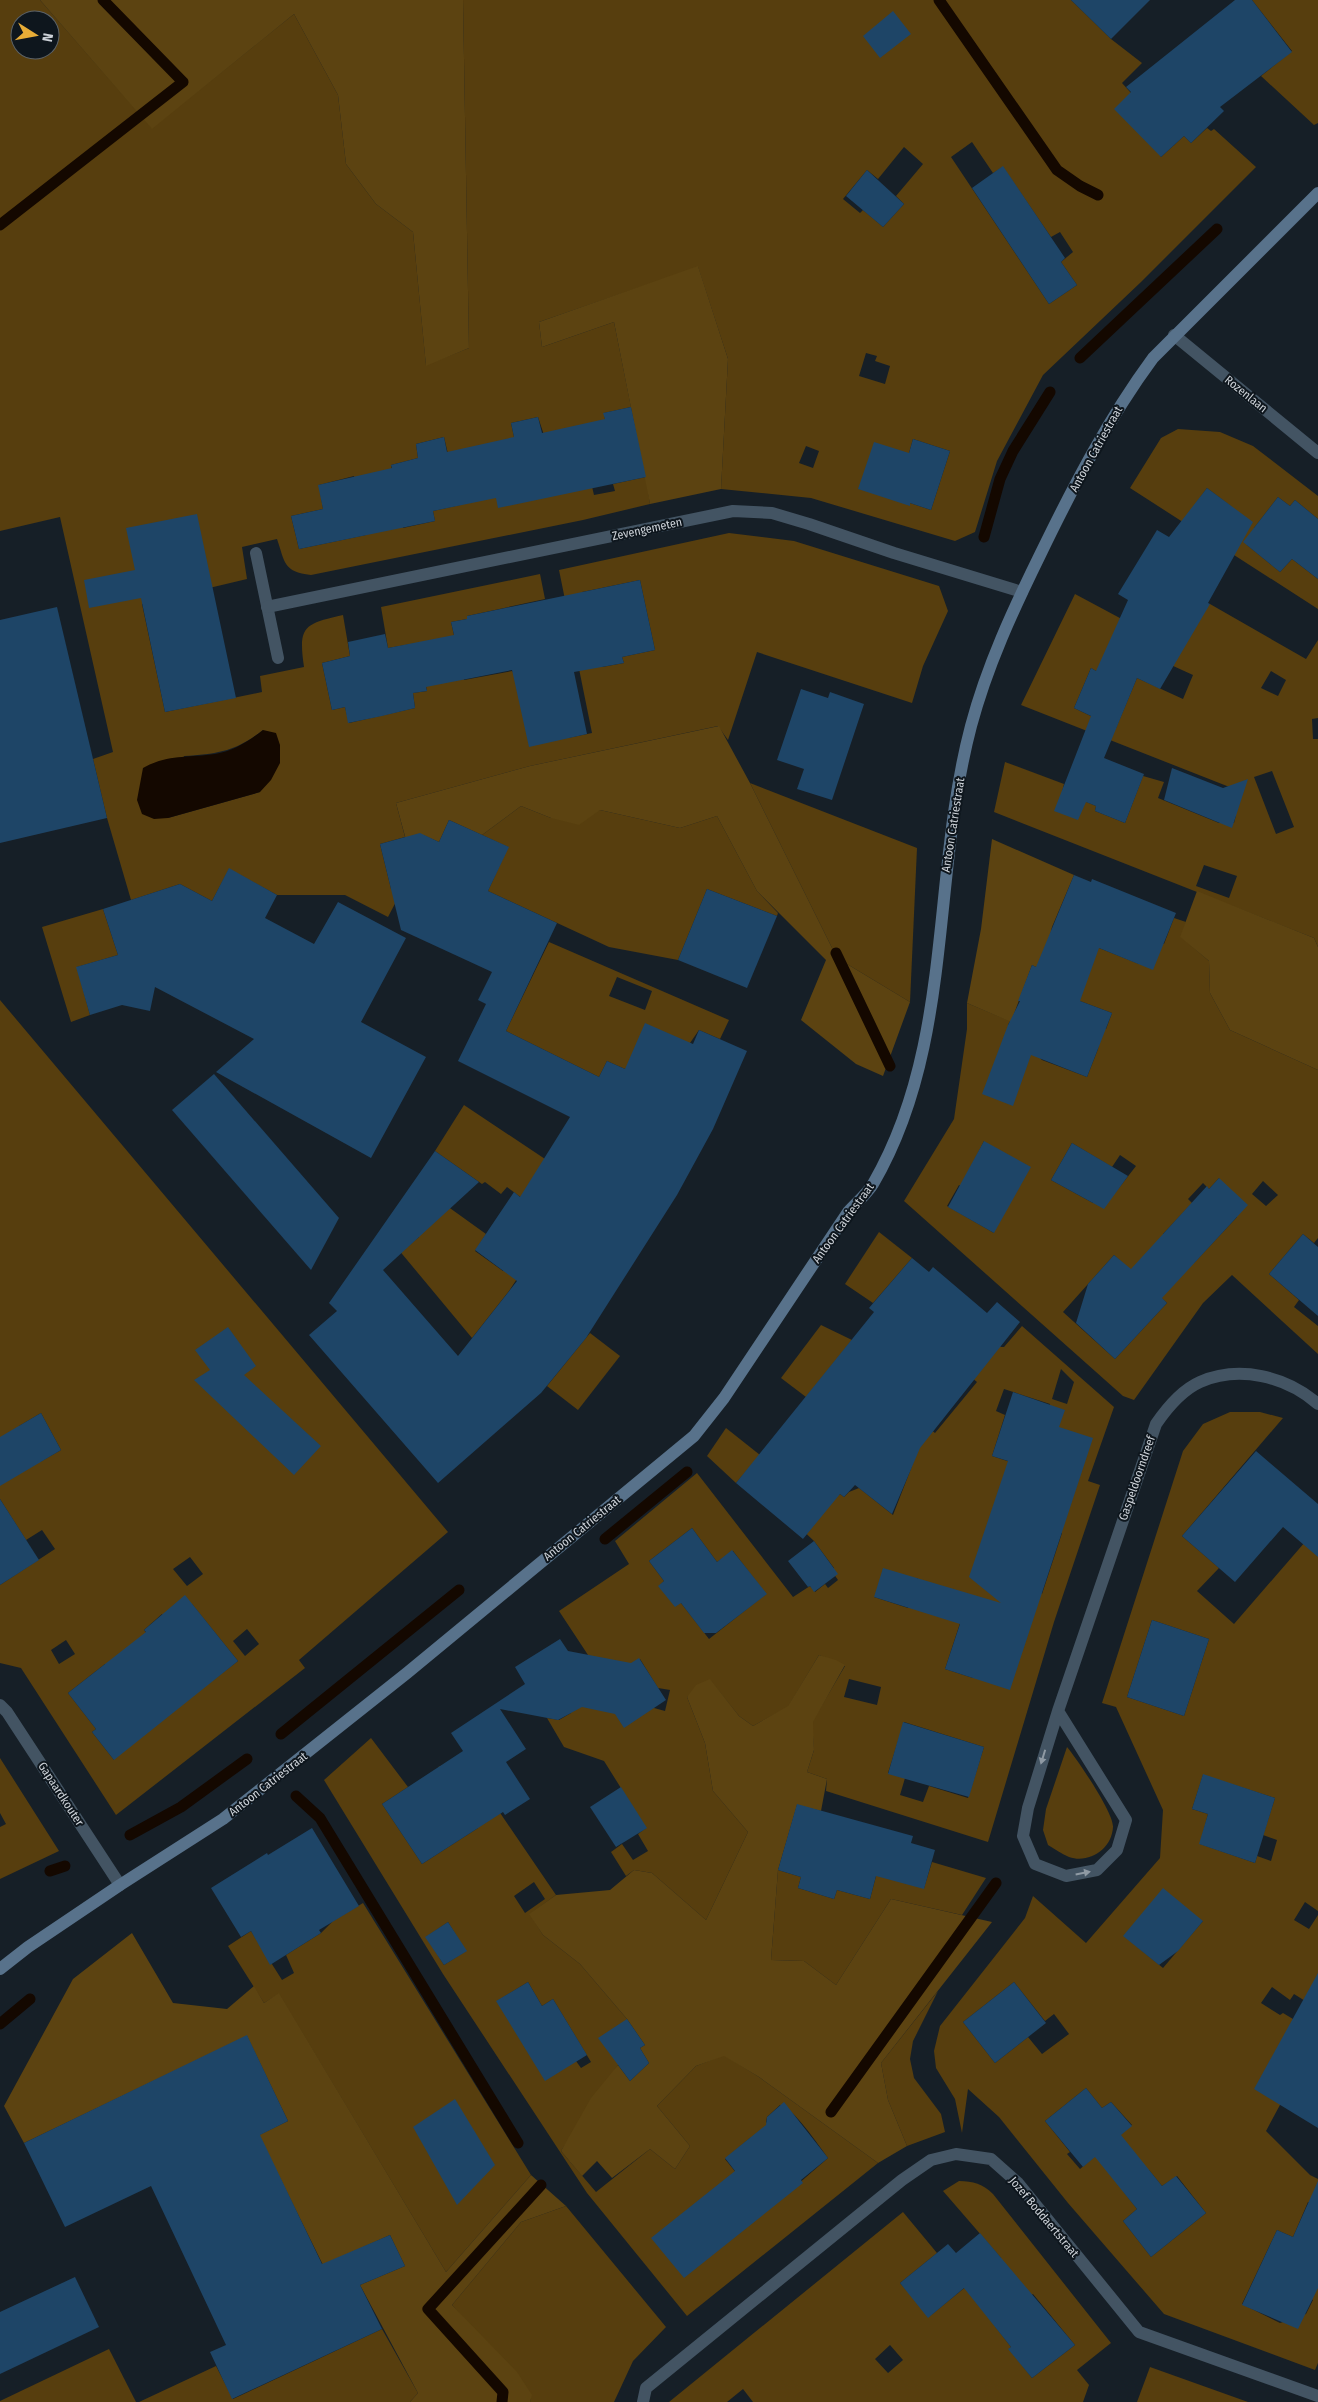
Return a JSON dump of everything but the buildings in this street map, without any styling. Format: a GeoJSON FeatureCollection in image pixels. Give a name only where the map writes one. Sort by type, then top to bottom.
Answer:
{"type":"FeatureCollection","features":[{"type":"Feature","properties":{"kind":"main road","name":"Antoon Catriestraat"},"geometry":{"type":"LineString","coordinates":[[0,1969],[28,1947],[120,1885],[223,1819],[407,1673],[694,1436],[724,1398],[848,1212],[872,1186],[897,1134],[909,1101],[926,1037],[938,960],[953,810],[971,726],[992,660],[1058,517],[1130,389],[1153,358],[1318,193]]}},
{"type":"Feature","properties":{"kind":"street","name":"Rozenlaan"},"geometry":{"type":"LineString","coordinates":[[1174,335],[1318,453]]}},
{"type":"Feature","properties":{"kind":"street","name":"Zevengemeten"},"geometry":{"type":"LineString","coordinates":[[267,608],[733,511],[772,513],[1022,592]]}},
{"type":"Feature","properties":{"kind":"street"},"geometry":{"type":"LineString","coordinates":[[256,553],[278,658]]}},
{"type":"Feature","properties":{"kind":"street","name":"Gaspeldoorndreef"},"geometry":{"type":"LineString","coordinates":[[1058,1711],[1126,1820],[1117,1850],[1097,1870],[1066,1876],[1034,1864],[1023,1836],[1028,1808],[1058,1711],[1156,1424],[1169,1406],[1199,1382],[1231,1373],[1275,1378],[1318,1404]]}},
{"type":"Feature","properties":{"kind":"street","name":"Gapaardkouter"},"geometry":{"type":"LineString","coordinates":[[0,1705],[7,1712],[120,1885]]}},
{"type":"Feature","properties":{"kind":"street","name":"Jozef Boddaertstraat"},"geometry":{"type":"LineString","coordinates":[[643,2402],[646,2388],[902,2180],[931,2160],[956,2154],[991,2159],[1018,2183],[1139,2332],[1318,2396]]}},
{"type":"Feature","properties":{"kind":"shaded area"},"geometry":{"type":"Polygon","coordinates":[[[0,0],[40,0],[49,10],[10,10],[10,60],[60,60],[60,23],[152,128],[294,14],[338,95],[346,164],[376,204],[413,232],[426,365],[469,348],[463,0],[1071,0],[1111,39],[1142,63],[1122,83],[1131,93],[1161,157],[1184,136],[1191,143],[1207,128],[1211,131],[1214,129],[1256,167],[1141,282],[1043,375],[997,461],[975,532],[955,541],[811,498],[721,489],[728,359],[698,267],[539,322],[542,347],[614,322],[631,407],[604,413],[605,419],[584,453],[594,495],[615,491],[613,484],[646,477],[650,504],[583,520],[311,575],[295,571],[286,564],[277,539],[242,547],[247,579],[142,604],[165,712],[262,692],[260,676],[304,667],[302,643],[303,635],[307,629],[320,621],[343,615],[350,656],[322,663],[332,710],[345,707],[349,723],[415,708],[413,693],[427,691],[417,643],[388,648],[381,607],[540,574],[545,599],[467,616],[467,619],[451,622],[464,680],[512,671],[568,738],[592,733],[559,570],[729,533],[794,541],[939,586],[948,611],[923,666],[912,703],[757,652],[728,740],[718,726],[530,766],[396,803],[405,837],[380,844],[391,889],[400,894],[388,917],[345,895],[277,895],[229,869],[212,901],[180,884],[131,900],[107,818],[93,759],[113,752],[60,517],[0,531],[0,0]],[[972,142],[951,157],[1049,304],[1077,285],[1061,262],[1073,252],[1060,232],[1051,237],[1003,167],[993,173],[972,142]],[[904,147],[878,179],[867,170],[843,199],[860,213],[863,210],[883,227],[904,204],[896,196],[923,164],[904,147]],[[866,353],[859,376],[885,384],[890,366],[875,361],[877,356],[866,353]],[[538,417],[511,423],[514,437],[556,495],[538,417]],[[444,437],[416,444],[418,458],[391,465],[403,528],[435,521],[433,511],[460,505],[444,437]],[[913,439],[909,453],[910,506],[910,503],[931,510],[950,451],[913,439]],[[806,446],[799,463],[813,468],[819,451],[806,446]],[[354,476],[319,485],[323,509],[291,516],[299,549],[366,535],[354,476]],[[640,580],[582,592],[596,661],[600,661],[602,667],[624,663],[622,657],[655,650],[640,580]],[[263,730],[244,743],[226,750],[184,756],[168,818],[260,792],[263,730]]]}},
{"type":"Feature","properties":{"kind":"shaded area"},"geometry":{"type":"Polygon","coordinates":[[[40,0],[463,0],[469,348],[426,366],[413,232],[376,204],[346,164],[338,95],[294,14],[152,129],[60,23],[60,10],[49,10],[40,0]]]}},
{"type":"Feature","properties":{"kind":"shaded area"},"geometry":{"type":"Polygon","coordinates":[[[1252,0],[1318,0],[1318,123],[1314,125],[1261,76],[1292,51],[1252,0]]]}},
{"type":"Feature","properties":{"kind":"shaded area"},"geometry":{"type":"Polygon","coordinates":[[[698,266],[728,359],[721,489],[650,504],[614,322],[542,347],[539,322],[698,266]]]}},
{"type":"Feature","properties":{"kind":"shaded area"},"geometry":{"type":"Polygon","coordinates":[[[1178,429],[1220,432],[1253,446],[1318,496],[1318,519],[1295,500],[1290,506],[1278,497],[1254,528],[1258,530],[1247,545],[1280,572],[1292,559],[1318,579],[1318,609],[1130,488],[1161,438],[1178,429]],[[1207,488],[1196,503],[1232,507],[1207,488]]]}},
{"type":"Feature","properties":{"kind":"shaded area"},"geometry":{"type":"Polygon","coordinates":[[[1075,594],[1146,632],[1210,604],[1306,659],[1318,640],[1318,718],[1312,719],[1313,739],[1318,739],[1318,947],[1314,938],[994,812],[1005,762],[1064,784],[1062,792],[1096,806],[1095,811],[1125,823],[1143,776],[1164,782],[1158,798],[1219,823],[1234,823],[1236,815],[1224,810],[1232,788],[1021,705],[1075,594]],[[1149,655],[1096,671],[1091,668],[1074,708],[1116,728],[1137,678],[1183,699],[1193,675],[1149,655]],[[1271,671],[1261,688],[1278,696],[1286,680],[1271,671]],[[1272,771],[1254,777],[1276,834],[1294,827],[1272,771]],[[1204,865],[1196,886],[1229,898],[1237,876],[1204,865]]]}},
{"type":"Feature","properties":{"kind":"shaded area"},"geometry":{"type":"Polygon","coordinates":[[[719,726],[750,783],[837,958],[910,1002],[883,1076],[856,1064],[801,1020],[826,960],[757,891],[717,816],[680,828],[600,810],[579,825],[551,818],[521,806],[482,835],[449,820],[439,842],[423,835],[412,862],[396,803],[530,766],[719,726]]]}},
{"type":"Feature","properties":{"kind":"shaded area"},"geometry":{"type":"Polygon","coordinates":[[[263,730],[276,733],[280,745],[280,763],[271,780],[260,792],[168,818],[154,819],[142,814],[137,800],[143,768],[170,758],[229,751],[247,742],[263,730]]]}},
{"type":"Feature","properties":{"kind":"shaded area"},"geometry":{"type":"Polygon","coordinates":[[[750,783],[917,848],[910,1002],[837,958],[750,783]]]}},
{"type":"Feature","properties":{"kind":"shaded area"},"geometry":{"type":"Polygon","coordinates":[[[521,806],[551,818],[600,810],[680,828],[717,816],[757,891],[778,913],[777,916],[707,889],[678,960],[609,947],[488,891],[508,847],[482,835],[521,806]]]}},
{"type":"Feature","properties":{"kind":"shaded area"},"geometry":{"type":"Polygon","coordinates":[[[992,839],[1074,875],[1052,927],[1042,970],[1032,965],[1011,1022],[967,1003],[981,929],[992,839]]]}},
{"type":"Feature","properties":{"kind":"shaded area"},"geometry":{"type":"Polygon","coordinates":[[[1197,891],[1314,938],[1318,947],[1318,1070],[1230,1030],[1210,993],[1209,961],[1180,937],[1197,891]]]}},
{"type":"Feature","properties":{"kind":"shaded area"},"geometry":{"type":"Polygon","coordinates":[[[103,909],[118,955],[77,967],[90,1015],[71,1022],[42,927],[103,909]]]}},
{"type":"Feature","properties":{"kind":"shaded area"},"geometry":{"type":"Polygon","coordinates":[[[1174,918],[1186,922],[1181,937],[1209,961],[1210,993],[1230,1030],[1318,1070],[1318,1238],[1314,1243],[1303,1234],[1269,1274],[1299,1300],[1294,1307],[1318,1326],[1318,1354],[1232,1275],[1203,1303],[1134,1400],[1123,1396],[904,1201],[954,1119],[967,1029],[967,1003],[1010,1021],[1008,1025],[1042,1060],[1087,1077],[1098,1049],[1101,1027],[1106,1029],[1112,1013],[1080,1001],[1069,936],[1139,964],[1149,938],[1164,944],[1174,918]],[[984,1141],[961,1186],[959,1185],[947,1206],[994,1233],[984,1141]],[[1072,1143],[1051,1180],[1093,1203],[1103,1185],[1115,1193],[1136,1166],[1120,1155],[1112,1167],[1072,1143]],[[1219,1178],[1209,1189],[1203,1183],[1188,1199],[1192,1203],[1163,1234],[1194,1263],[1237,1217],[1219,1178]],[[1263,1181],[1252,1194],[1266,1206],[1278,1195],[1263,1181]],[[1114,1255],[1063,1312],[1115,1359],[1167,1303],[1114,1255]]]}},
{"type":"Feature","properties":{"kind":"shaded area"},"geometry":{"type":"Polygon","coordinates":[[[549,942],[729,1020],[720,1039],[699,1030],[690,1043],[625,1069],[607,1061],[599,1077],[506,1031],[549,942]],[[617,977],[609,996],[645,1010],[652,991],[617,977]]]}},
{"type":"Feature","properties":{"kind":"shaded area"},"geometry":{"type":"Polygon","coordinates":[[[0,1000],[448,1532],[299,1660],[305,1668],[116,1815],[21,1668],[0,1663],[0,1585],[55,1549],[42,1530],[26,1540],[0,1499],[0,1000]],[[41,1413],[19,1426],[40,1462],[61,1450],[41,1413]],[[190,1557],[173,1569],[187,1586],[203,1574],[190,1557]],[[192,1604],[170,1622],[162,1614],[144,1630],[195,1694],[238,1661],[192,1604]],[[247,1629],[233,1641],[245,1656],[259,1644],[247,1629]],[[66,1640],[51,1650],[59,1664],[75,1654],[66,1640]],[[105,1664],[68,1693],[96,1729],[92,1732],[114,1760],[105,1664]]]}},
{"type":"Feature","properties":{"kind":"shaded area"},"geometry":{"type":"Polygon","coordinates":[[[464,1105],[548,1161],[523,1199],[507,1187],[501,1194],[485,1182],[482,1184],[435,1151],[464,1105]]]}},
{"type":"Feature","properties":{"kind":"shaded area"},"geometry":{"type":"Polygon","coordinates":[[[415,1183],[486,1234],[475,1251],[503,1271],[515,1256],[526,1265],[509,1291],[472,1338],[383,1231],[415,1183]],[[401,1217],[407,1247],[419,1237],[401,1217]]]}},
{"type":"Feature","properties":{"kind":"shaded area"},"geometry":{"type":"Polygon","coordinates":[[[879,1232],[912,1258],[873,1303],[845,1284],[879,1232]]]}},
{"type":"Feature","properties":{"kind":"shaded area"},"geometry":{"type":"Polygon","coordinates":[[[821,1325],[852,1340],[806,1397],[781,1378],[821,1325]]]}},
{"type":"Feature","properties":{"kind":"shaded area"},"geometry":{"type":"Polygon","coordinates":[[[976,1326],[1001,1347],[1004,1347],[1022,1326],[1114,1407],[1088,1481],[1100,1485],[1054,1622],[988,1842],[826,1791],[827,1779],[807,1772],[814,1750],[812,1722],[845,1666],[819,1655],[788,1707],[753,1726],[739,1716],[710,1680],[687,1697],[705,1743],[713,1791],[748,1832],[706,1920],[652,1873],[634,1870],[626,1876],[611,1852],[622,1844],[633,1860],[648,1851],[638,1834],[646,1828],[604,1761],[564,1747],[547,1718],[559,1720],[571,1713],[572,1705],[654,1708],[665,1711],[670,1690],[658,1688],[640,1659],[622,1669],[588,1655],[559,1611],[629,1564],[615,1541],[697,1473],[793,1597],[810,1586],[815,1592],[825,1584],[828,1588],[838,1580],[831,1570],[834,1568],[814,1541],[797,1525],[840,1494],[844,1497],[849,1492],[859,1488],[893,1515],[912,1466],[908,1411],[935,1433],[977,1382],[950,1360],[976,1326]],[[1061,1369],[1052,1399],[1067,1404],[1074,1382],[1061,1369]],[[1004,1389],[996,1411],[1005,1415],[992,1456],[1077,1484],[1044,1422],[1050,1404],[1004,1389]],[[992,1510],[1042,1594],[1062,1533],[992,1510]],[[692,1528],[649,1561],[664,1581],[659,1586],[681,1603],[709,1639],[766,1594],[733,1551],[717,1562],[692,1528]],[[918,1578],[874,1597],[908,1608],[918,1578]],[[963,1614],[945,1669],[973,1678],[963,1614]],[[849,1679],[844,1697],[877,1705],[881,1687],[849,1679]],[[904,1722],[888,1773],[905,1778],[900,1795],[923,1802],[929,1786],[968,1798],[984,1747],[904,1722]]]}},
{"type":"Feature","properties":{"kind":"shaded area"},"geometry":{"type":"Polygon","coordinates":[[[590,1333],[620,1356],[578,1410],[547,1386],[590,1333]]]}},
{"type":"Feature","properties":{"kind":"shaded area"},"geometry":{"type":"Polygon","coordinates":[[[1230,1412],[1260,1412],[1283,1418],[1182,1536],[1219,1568],[1197,1591],[1234,1624],[1318,1527],[1318,1911],[1305,1902],[1294,1920],[1309,1929],[1318,1915],[1318,2009],[1294,1994],[1290,2000],[1272,1987],[1261,2003],[1280,2015],[1283,2013],[1318,2034],[1266,2131],[1310,2175],[1318,2179],[1318,2207],[1308,2202],[1293,2237],[1277,2230],[1242,2304],[1280,2323],[1306,2314],[1313,2300],[1309,2298],[1318,2284],[1318,2363],[1315,2370],[1164,2314],[1068,2203],[999,2117],[968,2089],[962,2133],[955,2099],[936,2068],[934,2051],[940,2026],[1025,1918],[1033,1896],[1086,1943],[1160,1858],[1163,1810],[1116,1707],[1102,1703],[1183,1451],[1203,1424],[1230,1412]],[[1152,1620],[1127,1697],[1184,1716],[1209,1639],[1152,1620]],[[1203,1775],[1192,1809],[1208,1814],[1200,1844],[1255,1863],[1257,1856],[1271,1861],[1277,1840],[1263,1835],[1275,1798],[1203,1775]],[[1203,1921],[1124,1936],[1163,1968],[1203,1921]],[[1014,1982],[963,2022],[995,2063],[1028,2037],[1042,2054],[1069,2034],[1054,2014],[1045,2021],[1014,1982]],[[1086,2088],[1045,2121],[1070,2152],[1067,2154],[1080,2169],[1132,2125],[1111,2102],[1102,2108],[1086,2088]],[[1149,2170],[1123,2191],[1137,2209],[1123,2221],[1151,2257],[1206,2213],[1177,2176],[1162,2186],[1149,2170]]]}},
{"type":"Feature","properties":{"kind":"shaded area"},"geometry":{"type":"Polygon","coordinates":[[[726,1428],[760,1455],[736,1483],[707,1456],[726,1428]]]}},
{"type":"Feature","properties":{"kind":"shaded area"},"geometry":{"type":"Polygon","coordinates":[[[819,1655],[845,1665],[813,1722],[814,1750],[807,1772],[827,1779],[821,1811],[797,1805],[778,1870],[771,1960],[804,1961],[836,1985],[891,1899],[992,1922],[881,2063],[888,2100],[907,2146],[878,2163],[759,2077],[724,2056],[696,2066],[657,2106],[690,2146],[675,2169],[650,2149],[612,2178],[597,2161],[582,2176],[561,2151],[591,2098],[618,2065],[630,2081],[649,2063],[640,2048],[645,2045],[627,2019],[580,1964],[543,1935],[529,1914],[556,1895],[610,1890],[634,1870],[652,1873],[706,1920],[748,1832],[713,1791],[705,1743],[687,1697],[696,1685],[710,1679],[739,1716],[753,1726],[788,1706],[819,1655]]]}},
{"type":"Feature","properties":{"kind":"shaded area"},"geometry":{"type":"Polygon","coordinates":[[[371,1738],[408,1787],[382,1804],[422,1864],[478,1828],[438,1767],[462,1757],[556,1895],[530,1914],[543,1935],[580,1964],[627,2019],[631,2055],[618,2065],[561,2151],[596,2192],[650,2149],[675,2169],[690,2146],[657,2106],[696,2066],[724,2055],[759,2077],[878,2163],[687,2316],[587,2193],[443,1974],[324,1780],[371,1738]],[[534,1882],[514,1896],[525,1913],[545,1899],[534,1882]],[[448,1922],[426,1937],[444,1965],[466,1951],[448,1922]],[[528,1982],[497,2001],[576,2061],[581,2068],[591,2062],[553,1999],[542,2006],[528,1982]],[[780,2105],[767,2117],[766,2122],[773,2131],[750,2138],[725,2159],[767,2211],[828,2158],[806,2128],[785,2107],[780,2105]]]}},
{"type":"Feature","properties":{"kind":"shaded area"},"geometry":{"type":"Polygon","coordinates":[[[1067,1747],[1102,1799],[1112,1820],[1113,1827],[1109,1842],[1104,1848],[1091,1856],[1077,1859],[1069,1857],[1048,1845],[1043,1830],[1046,1809],[1067,1747]]]}},
{"type":"Feature","properties":{"kind":"shaded area"},"geometry":{"type":"Polygon","coordinates":[[[0,1758],[59,1851],[0,1879],[0,1827],[6,1824],[0,1813],[0,1758]]]}},
{"type":"Feature","properties":{"kind":"shaded area"},"geometry":{"type":"Polygon","coordinates":[[[880,1861],[924,1888],[932,1862],[986,1878],[962,1915],[891,1899],[836,1985],[804,1961],[771,1960],[778,1870],[801,1877],[798,1888],[834,1899],[837,1890],[870,1899],[880,1861]]]}},
{"type":"Feature","properties":{"kind":"shaded area"},"geometry":{"type":"Polygon","coordinates":[[[363,1903],[531,2175],[446,2272],[279,1994],[264,2003],[228,1946],[251,1931],[282,1980],[294,1973],[286,1955],[321,1933],[333,1921],[363,1903]]]}},
{"type":"Feature","properties":{"kind":"shaded area"},"geometry":{"type":"Polygon","coordinates":[[[132,1933],[173,2003],[227,2009],[254,1986],[264,2003],[279,1993],[446,2272],[531,2175],[566,2206],[521,2222],[452,2305],[517,2372],[532,2395],[530,2402],[410,2402],[418,2393],[360,2285],[405,2266],[390,2235],[323,2265],[280,2178],[228,2150],[288,2121],[247,2036],[24,2143],[4,2106],[73,1979],[132,1933]]]}},
{"type":"Feature","properties":{"kind":"shaded area"},"geometry":{"type":"Polygon","coordinates":[[[938,1991],[913,2041],[910,2059],[914,2078],[941,2114],[945,2132],[907,2146],[888,2100],[881,2063],[938,1991]]]}},
{"type":"Feature","properties":{"kind":"shaded area"},"geometry":{"type":"Polygon","coordinates":[[[959,2181],[977,2184],[993,2194],[1111,2343],[1077,2370],[1089,2385],[1083,2402],[753,2402],[743,2389],[727,2402],[669,2402],[903,2212],[937,2253],[900,2283],[930,2316],[1001,2258],[943,2191],[959,2181]],[[1033,2294],[994,2325],[1011,2347],[1009,2349],[1032,2378],[1075,2345],[1033,2294]],[[890,2345],[875,2359],[888,2373],[903,2360],[890,2345]]]}},
{"type":"Feature","properties":{"kind":"shaded area"},"geometry":{"type":"Polygon","coordinates":[[[566,2206],[666,2327],[633,2361],[614,2402],[530,2402],[531,2395],[452,2305],[521,2222],[566,2206]]]}},
{"type":"Feature","properties":{"kind":"shaded area"},"geometry":{"type":"Polygon","coordinates":[[[382,2329],[418,2393],[410,2402],[139,2402],[216,2366],[233,2399],[382,2329]]]}},
{"type":"Feature","properties":{"kind":"shaded area"},"geometry":{"type":"Polygon","coordinates":[[[109,2349],[136,2402],[0,2402],[0,2401],[109,2349]]]}},
{"type":"Feature","properties":{"kind":"shaded area"},"geometry":{"type":"Polygon","coordinates":[[[1150,2367],[1248,2402],[1137,2402],[1150,2367]]]}},
{"type":"Feature","properties":{"kind":"waterway"},"geometry":{"type":"LineString","coordinates":[[0,225],[183,82],[103,0]]}},
{"type":"Feature","properties":{"kind":"waterway"},"geometry":{"type":"LineString","coordinates":[[939,0],[1057,170],[1080,186],[1098,195]]}},
{"type":"Feature","properties":{"kind":"waterway"},"geometry":{"type":"LineString","coordinates":[[1080,358],[1217,229]]}},
{"type":"Feature","properties":{"kind":"waterway"},"geometry":{"type":"LineString","coordinates":[[984,537],[1000,479],[1013,451],[1050,392]]}},
{"type":"Feature","properties":{"kind":"waterway"},"geometry":{"type":"LineString","coordinates":[[836,953],[890,1066]]}},
{"type":"Feature","properties":{"kind":"waterway"},"geometry":{"type":"LineString","coordinates":[[605,1539],[687,1472]]}},
{"type":"Feature","properties":{"kind":"waterway"},"geometry":{"type":"LineString","coordinates":[[281,1734],[459,1590]]}},
{"type":"Feature","properties":{"kind":"waterway"},"geometry":{"type":"LineString","coordinates":[[130,1835],[181,1807],[247,1759]]}},
{"type":"Feature","properties":{"kind":"waterway"},"geometry":{"type":"LineString","coordinates":[[296,1796],[320,1818],[518,2143]]}},
{"type":"Feature","properties":{"kind":"waterway"},"geometry":{"type":"LineString","coordinates":[[50,1871],[65,1866]]}},
{"type":"Feature","properties":{"kind":"waterway"},"geometry":{"type":"LineString","coordinates":[[831,2112],[996,1883]]}},
{"type":"Feature","properties":{"kind":"waterway"},"geometry":{"type":"LineString","coordinates":[[0,2024],[30,1999]]}},
{"type":"Feature","properties":{"kind":"waterway"},"geometry":{"type":"LineString","coordinates":[[502,2402],[503,2392],[428,2309],[541,2185]]}}]}
